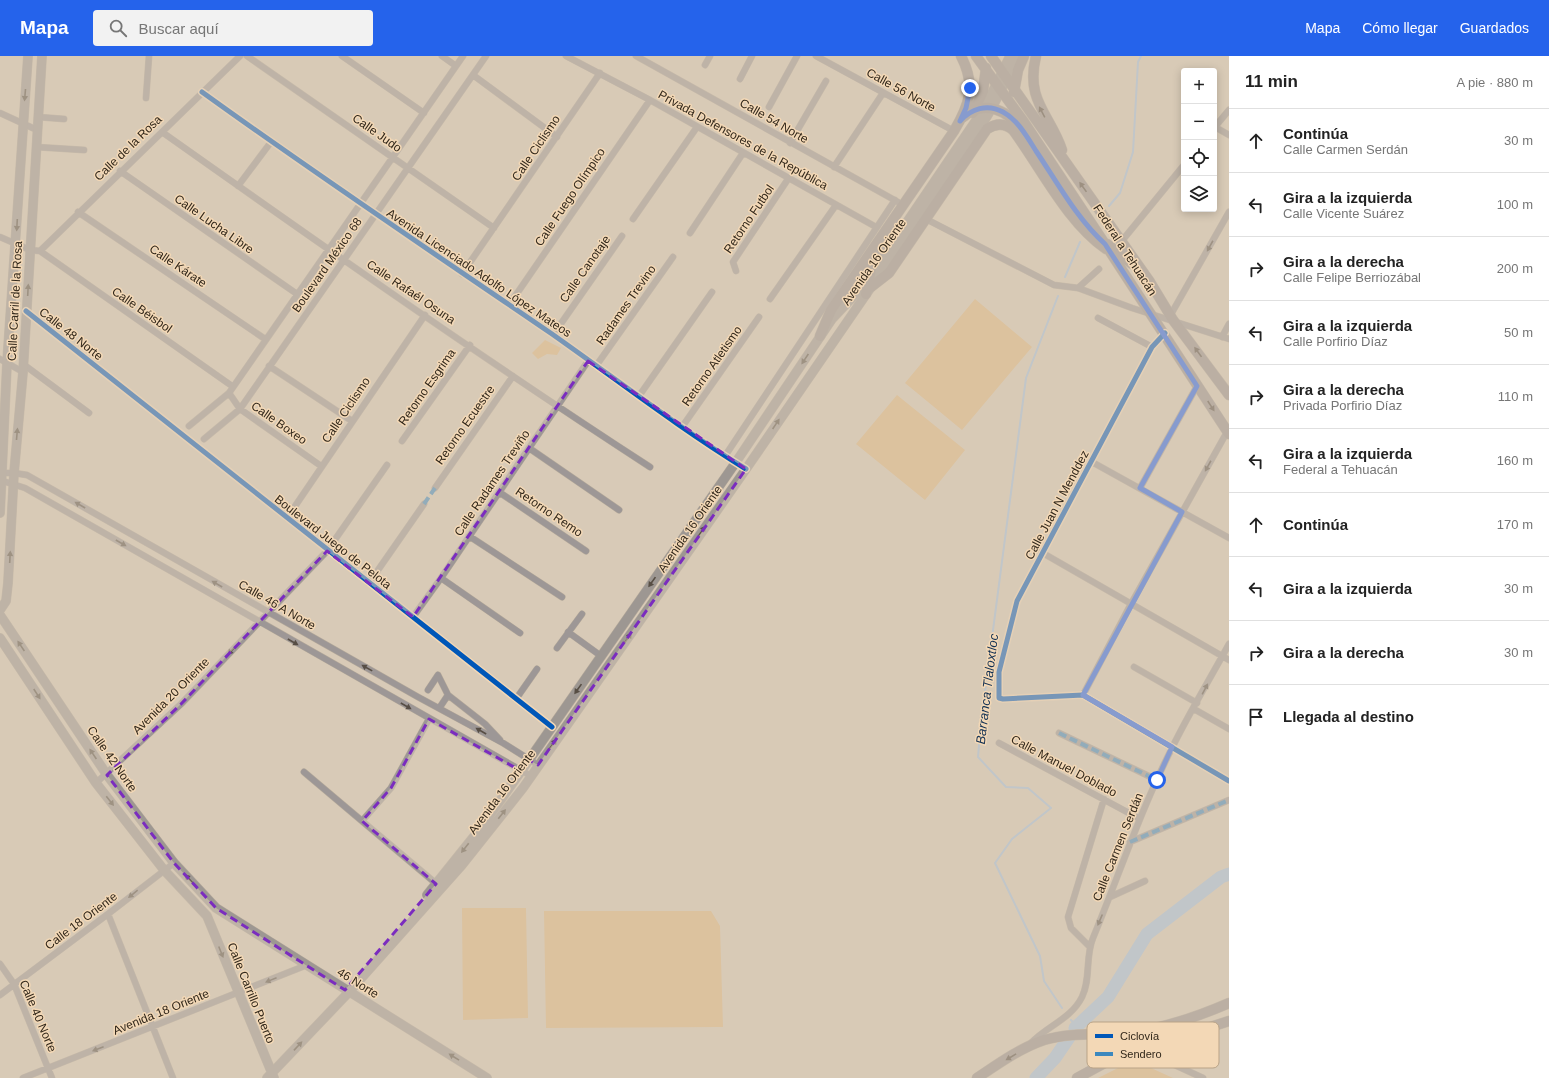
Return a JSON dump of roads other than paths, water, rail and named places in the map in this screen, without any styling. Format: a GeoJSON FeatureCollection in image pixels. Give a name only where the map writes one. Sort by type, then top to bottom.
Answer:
{"type":"FeatureCollection","features":[{"type":"Feature","properties":{"kind":"main road","name":"Calle Carril de la Rosa"},"geometry":{"type":"LineString","coordinates":[[0,513],[4,361],[16,245],[22,124],[28,56]]}},
{"type":"Feature","properties":{"kind":"main road","name":"Calle Carril de la Rosa"},"geometry":{"type":"LineString","coordinates":[[3,596],[23,368],[42,56]]}},
{"type":"Feature","properties":{"kind":"main road"},"geometry":{"type":"LineString","coordinates":[[820,336],[831,310],[899,202],[923,186],[960,121],[966,108],[970,88],[967,69],[961,56]]}},
{"type":"Feature","properties":{"kind":"main road","name":"Federal a Tehuacán"},"geometry":{"type":"LineString","coordinates":[[976,56],[1015,109],[1165,333],[1228,433]]}},
{"type":"Feature","properties":{"kind":"main road"},"geometry":{"type":"LineString","coordinates":[[869,286],[876,254],[923,186],[984,108],[983,90],[986,70],[985,56]]}},
{"type":"Feature","properties":{"kind":"main road","name":"Federal a Tehuacán"},"geometry":{"type":"LineString","coordinates":[[991,56],[1150,282],[1172,318],[1229,395]]}},
{"type":"Feature","properties":{"kind":"main road","name":"Avenida 16 Oriente"},"geometry":{"type":"LineString","coordinates":[[271,1077],[485,836],[531,776],[746,468],[869,286],[998,87],[1004,75],[1010,56]]}},
{"type":"Feature","properties":{"kind":"main road","name":"Avenida 16 Oriente"},"geometry":{"type":"LineString","coordinates":[[1004,75],[1018,56]]}},
{"type":"Feature","properties":{"kind":"main road"},"geometry":{"type":"LineString","coordinates":[[1015,109],[1014,90],[1018,70],[1024,56]]}},
{"type":"Feature","properties":{"kind":"main road"},"geometry":{"type":"LineString","coordinates":[[1036,56],[1034,77],[1037,100],[1058,141],[1064,160]]}},
{"type":"Feature","properties":{"kind":"main road"},"geometry":{"type":"LineString","coordinates":[[960,121],[984,108],[1005,113],[1020,127],[1076,208],[1107,248]]}},
{"type":"Feature","properties":{"kind":"main road"},"geometry":{"type":"LineString","coordinates":[[869,286],[890,272],[987,129],[994,125],[1002,124],[1013,130],[1078,222],[1095,241],[1130,262],[1150,282]]}},
{"type":"Feature","properties":{"kind":"main road","name":"Avenida 16 Oriente"},"geometry":{"type":"LineString","coordinates":[[439,886],[530,760],[736,462],[832,319],[854,297],[869,286]]}},
{"type":"Feature","properties":{"kind":"main road"},"geometry":{"type":"LineString","coordinates":[[1165,333],[1172,332],[1187,337]]}},
{"type":"Feature","properties":{"kind":"main road"},"geometry":{"type":"LineString","coordinates":[[0,610],[4,605],[3,596]]}},
{"type":"Feature","properties":{"kind":"main road","name":"Calle 42 Norte"},"geometry":{"type":"LineString","coordinates":[[0,615],[107,774],[174,863],[216,908]]}},
{"type":"Feature","properties":{"kind":"main road"},"geometry":{"type":"LineString","coordinates":[[0,638],[96,783],[164,870],[207,916],[216,908]]}},
{"type":"Feature","properties":{"kind":"main road","name":"46 Norte"},"geometry":{"type":"LineString","coordinates":[[216,908],[487,1078]]}},
{"type":"Feature","properties":{"kind":"main road","name":"Calle Carrillo Puerto"},"geometry":{"type":"LineString","coordinates":[[207,916],[271,1077]]}},
{"type":"Feature","properties":{"kind":"main road"},"geometry":{"type":"LineString","coordinates":[[1173,1022],[1229,1003]]}},
{"type":"Feature","properties":{"kind":"main road"},"geometry":{"type":"LineString","coordinates":[[1219,1025],[1229,1021]]}},
{"type":"Feature","properties":{"kind":"main road"},"geometry":{"type":"LineString","coordinates":[[977,1078],[1027,1047],[1059,1037],[1087,1035]]}},
{"type":"Feature","properties":{"kind":"main road"},"geometry":{"type":"LineString","coordinates":[[1077,1078],[1095,1068]]}},
{"type":"Feature","properties":{"kind":"street"},"geometry":{"type":"LineString","coordinates":[[146,98],[149,56]]}},
{"type":"Feature","properties":{"kind":"street","name":"Calle de la Rosa"},"geometry":{"type":"LineString","coordinates":[[40,251],[120,171],[240,56]]}},
{"type":"Feature","properties":{"kind":"street","name":"Calle Judo"},"geometry":{"type":"LineString","coordinates":[[246,56],[494,228]]}},
{"type":"Feature","properties":{"kind":"street"},"geometry":{"type":"LineString","coordinates":[[342,56],[424,113]]}},
{"type":"Feature","properties":{"kind":"street"},"geometry":{"type":"LineString","coordinates":[[442,56],[456,66]]}},
{"type":"Feature","properties":{"kind":"street","name":"Boulevard México 68"},"geometry":{"type":"LineString","coordinates":[[229,394],[232,386],[361,204],[463,56]]}},
{"type":"Feature","properties":{"kind":"street","name":"Boulevard México 68"},"geometry":{"type":"LineString","coordinates":[[204,439],[240,409],[269,366],[345,261],[486,56]]}},
{"type":"Feature","properties":{"kind":"street"},"geometry":{"type":"LineString","coordinates":[[566,56],[600,73]]}},
{"type":"Feature","properties":{"kind":"street","name":"Calle 54 Norte"},"geometry":{"type":"LineString","coordinates":[[636,56],[790,143],[899,202]]}},
{"type":"Feature","properties":{"kind":"street"},"geometry":{"type":"LineString","coordinates":[[705,65],[710,56]]}},
{"type":"Feature","properties":{"kind":"street"},"geometry":{"type":"LineString","coordinates":[[740,79],[752,56]]}},
{"type":"Feature","properties":{"kind":"street"},"geometry":{"type":"LineString","coordinates":[[769,108],[797,56]]}},
{"type":"Feature","properties":{"kind":"street","name":"Calle 56 Norte"},"geometry":{"type":"LineString","coordinates":[[816,56],[954,131]]}},
{"type":"Feature","properties":{"kind":"street","name":"Privada Defensores de la República"},"geometry":{"type":"LineString","coordinates":[[600,73],[876,227]]}},
{"type":"Feature","properties":{"kind":"street","name":"Calle Ciclismo"},"geometry":{"type":"LineString","coordinates":[[462,274],[600,73]]}},
{"type":"Feature","properties":{"kind":"street"},"geometry":{"type":"LineString","coordinates":[[473,75],[557,137]]}},
{"type":"Feature","properties":{"kind":"street"},"geometry":{"type":"LineString","coordinates":[[790,143],[826,81]]}},
{"type":"Feature","properties":{"kind":"street","name":"Avenida Licenciado Adolfo López Mateos"},"geometry":{"type":"LineString","coordinates":[[202,92],[376,215],[553,335],[682,426],[746,468]]}},
{"type":"Feature","properties":{"kind":"street"},"geometry":{"type":"LineString","coordinates":[[834,167],[883,93]]}},
{"type":"Feature","properties":{"kind":"street","name":"Calle Fuego Olímpico"},"geometry":{"type":"LineString","coordinates":[[509,305],[650,100]]}},
{"type":"Feature","properties":{"kind":"street"},"geometry":{"type":"LineString","coordinates":[[1217,124],[1229,110]]}},
{"type":"Feature","properties":{"kind":"street"},"geometry":{"type":"LineString","coordinates":[[0,113],[37,130]]}},
{"type":"Feature","properties":{"kind":"street"},"geometry":{"type":"LineString","coordinates":[[38,117],[64,119]]}},
{"type":"Feature","properties":{"kind":"street"},"geometry":{"type":"LineString","coordinates":[[633,219],[697,127]]}},
{"type":"Feature","properties":{"kind":"street"},"geometry":{"type":"LineString","coordinates":[[1217,129],[1229,135]]}},
{"type":"Feature","properties":{"kind":"street","name":"Calle Rafaél Osuna"},"geometry":{"type":"LineString","coordinates":[[162,132],[558,408],[650,468]]}},
{"type":"Feature","properties":{"kind":"street"},"geometry":{"type":"LineString","coordinates":[[238,186],[271,142]]}},
{"type":"Feature","properties":{"kind":"street"},"geometry":{"type":"LineString","coordinates":[[36,147],[84,150]]}},
{"type":"Feature","properties":{"kind":"street"},"geometry":{"type":"LineString","coordinates":[[690,233],[743,153]]}},
{"type":"Feature","properties":{"kind":"street"},"geometry":{"type":"LineString","coordinates":[[1121,242],[1181,169]]}},
{"type":"Feature","properties":{"kind":"street","name":"Calle Lucha Libre"},"geometry":{"type":"LineString","coordinates":[[120,171],[296,294]]}},
{"type":"Feature","properties":{"kind":"street","name":"Retorno Futbol"},"geometry":{"type":"LineString","coordinates":[[736,271],[733,262],[788,179]]}},
{"type":"Feature","properties":{"kind":"street"},"geometry":{"type":"LineString","coordinates":[[726,456],[876,227],[899,202]]}},
{"type":"Feature","properties":{"kind":"street"},"geometry":{"type":"LineString","coordinates":[[770,299],[836,205]]}},
{"type":"Feature","properties":{"kind":"street","name":"Calle Kárate"},"geometry":{"type":"LineString","coordinates":[[78,212],[265,339]]}},
{"type":"Feature","properties":{"kind":"street"},"geometry":{"type":"LineString","coordinates":[[1172,318],[1229,212]]}},
{"type":"Feature","properties":{"kind":"street"},"geometry":{"type":"LineString","coordinates":[[926,220],[1054,285],[1078,288],[1152,314],[1172,318],[1229,339]]}},
{"type":"Feature","properties":{"kind":"street","name":"Calle Canotaje"},"geometry":{"type":"LineString","coordinates":[[553,335],[622,236]]}},
{"type":"Feature","properties":{"kind":"street"},"geometry":{"type":"LineString","coordinates":[[0,237],[30,250],[40,251]]}},
{"type":"Feature","properties":{"kind":"street","name":"Calle Béisbol"},"geometry":{"type":"LineString","coordinates":[[40,251],[232,386]]}},
{"type":"Feature","properties":{"kind":"street","name":"Radames Trevino"},"geometry":{"type":"LineString","coordinates":[[596,366],[673,257]]}},
{"type":"Feature","properties":{"kind":"street"},"geometry":{"type":"LineString","coordinates":[[1078,288],[1099,269]]}},
{"type":"Feature","properties":{"kind":"street"},"geometry":{"type":"LineString","coordinates":[[639,396],[712,292]]}},
{"type":"Feature","properties":{"kind":"street","name":"Calle 48 Norte"},"geometry":{"type":"LineString","coordinates":[[26,311],[104,372]]}},
{"type":"Feature","properties":{"kind":"street","name":"Calle Ciclismo"},"geometry":{"type":"LineString","coordinates":[[287,518],[425,315]]}},
{"type":"Feature","properties":{"kind":"street","name":"Retorno Atletismo"},"geometry":{"type":"LineString","coordinates":[[682,426],[759,317]]}},
{"type":"Feature","properties":{"kind":"street"},"geometry":{"type":"LineString","coordinates":[[1098,318],[1152,347]]}},
{"type":"Feature","properties":{"kind":"street"},"geometry":{"type":"LineString","coordinates":[[1222,336],[1229,324]]}},
{"type":"Feature","properties":{"kind":"street","name":"Calle Juan N Menddez"},"geometry":{"type":"LineString","coordinates":[[1083,695],[999,698],[999,672],[1016,601],[1041,552],[1092,462],[1152,347],[1165,333]]}},
{"type":"Feature","properties":{"kind":"street","name":"Retorno Esgrima"},"geometry":{"type":"LineString","coordinates":[[402,441],[470,346]]}},
{"type":"Feature","properties":{"kind":"street"},"geometry":{"type":"LineString","coordinates":[[4,361],[23,368],[89,412]]}},
{"type":"Feature","properties":{"kind":"street","name":"Calle Radames Treviño"},"geometry":{"type":"LineString","coordinates":[[412,617],[441,578],[529,448],[558,408],[588,361]]}},
{"type":"Feature","properties":{"kind":"street"},"geometry":{"type":"LineString","coordinates":[[269,366],[352,421]]}},
{"type":"Feature","properties":{"kind":"street","name":"Boulevard Juego de Pelota"},"geometry":{"type":"LineString","coordinates":[[104,372],[552,727]]}},
{"type":"Feature","properties":{"kind":"street","name":"Retorno Ecuestre"},"geometry":{"type":"LineString","coordinates":[[435,488],[513,376]]}},
{"type":"Feature","properties":{"kind":"street"},"geometry":{"type":"LineString","coordinates":[[1140,488],[1197,386]]}},
{"type":"Feature","properties":{"kind":"street"},"geometry":{"type":"LineString","coordinates":[[189,426],[229,394]]}},
{"type":"Feature","properties":{"kind":"street","name":"Calle Boxeo"},"geometry":{"type":"LineString","coordinates":[[229,394],[240,409],[321,466]]}},
{"type":"Feature","properties":{"kind":"street"},"geometry":{"type":"LineString","coordinates":[[1228,433],[1131,604],[1083,695],[1229,781]]}},
{"type":"Feature","properties":{"kind":"street"},"geometry":{"type":"LineString","coordinates":[[529,448],[619,510]]}},
{"type":"Feature","properties":{"kind":"street"},"geometry":{"type":"LineString","coordinates":[[1092,462],[1229,538]]}},
{"type":"Feature","properties":{"kind":"street"},"geometry":{"type":"LineString","coordinates":[[327,550],[387,465]]}},
{"type":"Feature","properties":{"kind":"street","name":"Calle 46 A Norte"},"geometry":{"type":"LineString","coordinates":[[1,477],[14,473],[27,475],[268,613],[418,697],[440,707],[503,743],[538,766]]}},
{"type":"Feature","properties":{"kind":"street","name":"Calle 46 A Norte"},"geometry":{"type":"LineString","coordinates":[[1,477],[13,484],[25,488],[531,776]]}},
{"type":"Feature","properties":{"kind":"street","name":"Retorno Remo"},"geometry":{"type":"LineString","coordinates":[[499,492],[586,551]]}},
{"type":"Feature","properties":{"kind":"street"},"geometry":{"type":"LineString","coordinates":[[369,583],[424,504]]}},
{"type":"Feature","properties":{"kind":"street"},"geometry":{"type":"LineString","coordinates":[[96,529],[103,518]]}},
{"type":"Feature","properties":{"kind":"street"},"geometry":{"type":"LineString","coordinates":[[469,536],[562,597]]}},
{"type":"Feature","properties":{"kind":"street","name":"Avenida 20 Oriente"},"geometry":{"type":"LineString","coordinates":[[96,783],[181,704],[327,550]]}},
{"type":"Feature","properties":{"kind":"street"},"geometry":{"type":"LineString","coordinates":[[1041,552],[1229,660]]}},
{"type":"Feature","properties":{"kind":"street"},"geometry":{"type":"LineString","coordinates":[[188,581],[195,571]]}},
{"type":"Feature","properties":{"kind":"street"},"geometry":{"type":"LineString","coordinates":[[441,578],[520,633]]}},
{"type":"Feature","properties":{"kind":"street"},"geometry":{"type":"LineString","coordinates":[[558,648],[582,614]]}},
{"type":"Feature","properties":{"kind":"street"},"geometry":{"type":"LineString","coordinates":[[568,632],[601,656]]}},
{"type":"Feature","properties":{"kind":"street","name":"Calle Carmen Serdán"},"geometry":{"type":"LineString","coordinates":[[1027,1047],[1045,1030],[1067,1016],[1082,998],[1087,978],[1089,946],[1110,897],[1130,842],[1172,747],[1229,644]]}},
{"type":"Feature","properties":{"kind":"street"},"geometry":{"type":"LineString","coordinates":[[1134,667],[1197,703]]}},
{"type":"Feature","properties":{"kind":"street"},"geometry":{"type":"LineString","coordinates":[[516,698],[537,669]]}},
{"type":"Feature","properties":{"kind":"street"},"geometry":{"type":"LineString","coordinates":[[428,690],[438,675],[448,695],[494,732],[503,743]]}},
{"type":"Feature","properties":{"kind":"street"},"geometry":{"type":"LineString","coordinates":[[440,707],[448,695]]}},
{"type":"Feature","properties":{"kind":"street"},"geometry":{"type":"LineString","coordinates":[[1194,709],[1229,729]]}},
{"type":"Feature","properties":{"kind":"street"},"geometry":{"type":"LineString","coordinates":[[362,821],[391,788],[429,719]]}},
{"type":"Feature","properties":{"kind":"street"},"geometry":{"type":"LineString","coordinates":[[1059,733],[1157,780]]}},
{"type":"Feature","properties":{"kind":"street","name":"Calle Manuel Doblado"},"geometry":{"type":"LineString","coordinates":[[999,743],[1140,819]]}},
{"type":"Feature","properties":{"kind":"street"},"geometry":{"type":"LineString","coordinates":[[304,772],[439,886]]}},
{"type":"Feature","properties":{"kind":"street"},"geometry":{"type":"LineString","coordinates":[[1089,946],[1071,928],[1068,917],[1104,799]]}},
{"type":"Feature","properties":{"kind":"street"},"geometry":{"type":"LineString","coordinates":[[1130,842],[1229,800]]}},
{"type":"Feature","properties":{"kind":"street","name":"Calle 18 Oriente"},"geometry":{"type":"LineString","coordinates":[[0,995],[174,863]]}},
{"type":"Feature","properties":{"kind":"street"},"geometry":{"type":"LineString","coordinates":[[1110,897],[1145,882]]}},
{"type":"Feature","properties":{"kind":"street"},"geometry":{"type":"LineString","coordinates":[[108,914],[173,1078]]}},
{"type":"Feature","properties":{"kind":"street","name":"Calle 40 Norte"},"geometry":{"type":"LineString","coordinates":[[0,964],[14,984],[52,1078]]}},
{"type":"Feature","properties":{"kind":"street","name":"Avenida 18 Oriente"},"geometry":{"type":"LineString","coordinates":[[23,1078],[307,965]]}},
{"type":"Feature","properties":{"kind":"street"},"geometry":{"type":"LineString","coordinates":[[1180,1068],[1203,1078]]}},
{"type":"Feature","properties":{"kind":"street"},"geometry":{"type":"LineString","coordinates":[[1186,1078],[1188,1072]]}},
{"type":"Feature","properties":{"kind":"waterway","name":"Barranca Tlaloxtloc"},"geometry":{"type":"LineString","coordinates":[[1109,206],[1120,193],[1133,152],[1138,62],[1141,56]]}},
{"type":"Feature","properties":{"kind":"waterway","name":"Barranca Tlaloxtloc"},"geometry":{"type":"LineString","coordinates":[[1065,277],[1080,242]]}},
{"type":"Feature","properties":{"kind":"waterway","name":"Barranca Tlaloxtloc"},"geometry":{"type":"LineString","coordinates":[[1058,296],[1026,378],[981,722],[978,757],[1006,787],[1028,788],[1051,808],[1012,839],[995,863],[1040,956],[1044,981],[1062,1008]]}},
{"type":"Feature","properties":{"kind":"waterway"},"geometry":{"type":"LineString","coordinates":[[1075,1028],[1108,997],[1147,934],[1221,877],[1229,874]]}},
{"type":"Feature","properties":{"kind":"waterway","name":"Barranca Tlaloxtloc"},"geometry":{"type":"LineString","coordinates":[[1071,1020],[1076,1026]]}},
{"type":"Feature","properties":{"kind":"waterway"},"geometry":{"type":"LineString","coordinates":[[1036,1078],[1055,1058],[1070,1036]]}}]}
